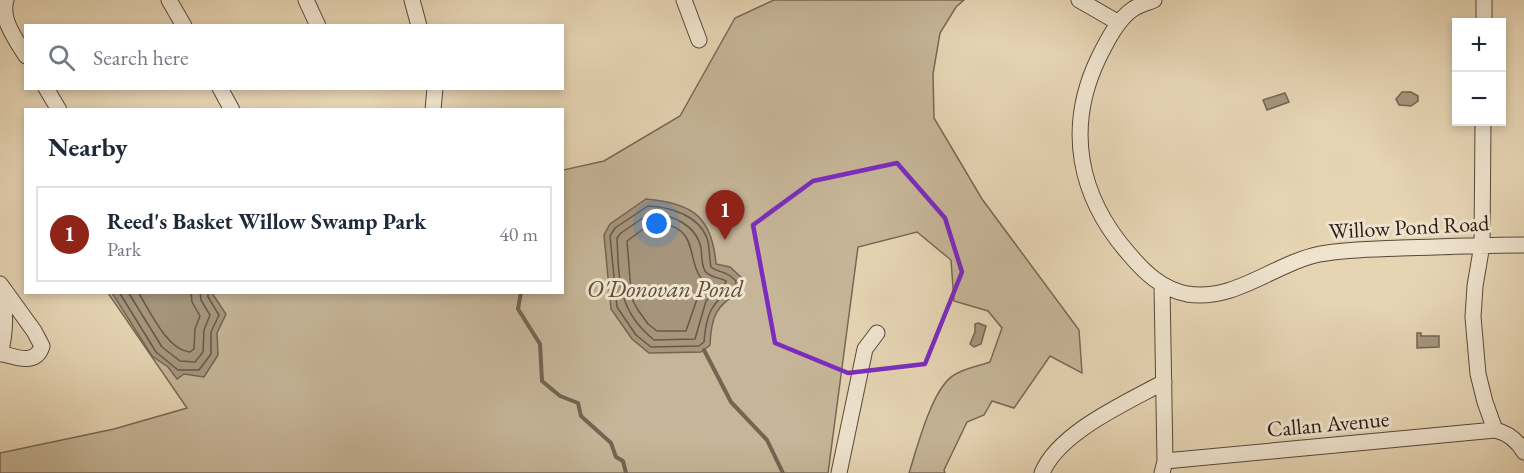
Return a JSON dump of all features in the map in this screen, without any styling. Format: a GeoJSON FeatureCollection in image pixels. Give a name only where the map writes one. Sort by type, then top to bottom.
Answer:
{"type":"FeatureCollection","features":[{"type":"Feature","properties":{"kind":"street"},"geometry":{"type":"LineString","coordinates":[[6,0],[2,9],[4,21],[24,53]]}},
{"type":"Feature","properties":{"kind":"street"},"geometry":{"type":"LineString","coordinates":[[169,0],[183,24]]}},
{"type":"Feature","properties":{"kind":"street"},"geometry":{"type":"LineString","coordinates":[[306,0],[317,24]]}},
{"type":"Feature","properties":{"kind":"street"},"geometry":{"type":"LineString","coordinates":[[412,0],[418,24]]}},
{"type":"Feature","properties":{"kind":"street"},"geometry":{"type":"LineString","coordinates":[[684,0],[699,40]]}},
{"type":"Feature","properties":{"kind":"street"},"geometry":{"type":"LineString","coordinates":[[1079,0],[1119,23]]}},
{"type":"Feature","properties":{"kind":"street"},"geometry":{"type":"LineString","coordinates":[[1154,0],[1132,9],[1119,23],[1104,46],[1090,76],[1081,105],[1080,131],[1086,178],[1095,204],[1116,239],[1140,267],[1162,286],[1163,467]]}},
{"type":"Feature","properties":{"kind":"street"},"geometry":{"type":"LineString","coordinates":[[1484,0],[1484,18]]}},
{"type":"Feature","properties":{"kind":"street"},"geometry":{"type":"LineString","coordinates":[[47,90],[58,108]]}},
{"type":"Feature","properties":{"kind":"street"},"geometry":{"type":"LineString","coordinates":[[221,90],[231,108]]}},
{"type":"Feature","properties":{"kind":"street"},"geometry":{"type":"LineString","coordinates":[[433,108],[435,90]]}},
{"type":"Feature","properties":{"kind":"street"},"geometry":{"type":"LineString","coordinates":[[1483,126],[1482,245],[1475,286],[1474,345],[1485,402],[1495,430],[1510,436],[1524,452]]}},
{"type":"Feature","properties":{"kind":"street","name":"Willow Pond Road"},"geometry":{"type":"LineString","coordinates":[[1162,286],[1187,294],[1209,296],[1233,289],[1318,254],[1348,250],[1524,245]]}},
{"type":"Feature","properties":{"kind":"street"},"geometry":{"type":"LineString","coordinates":[[0,285],[40,340],[42,346],[38,355],[33,358],[18,358],[0,354],[4,339],[5,307],[0,285]]}},
{"type":"Feature","properties":{"kind":"street"},"geometry":{"type":"LineString","coordinates":[[840,473],[865,349],[877,333]]}},
{"type":"Feature","properties":{"kind":"street"},"geometry":{"type":"LineString","coordinates":[[1042,473],[1060,446],[1081,430],[1164,382]]}},
{"type":"Feature","properties":{"kind":"street","name":"Callan Avenue"},"geometry":{"type":"LineString","coordinates":[[1163,467],[1495,430]]}},
{"type":"Feature","properties":{"kind":"highlighted area"},"geometry":{"type":"Polygon","coordinates":[[[897,163],[945,218],[962,272],[925,364],[848,373],[775,343],[753,225],[813,181],[897,163]]]}},
{"type":"Feature","properties":{"kind":"shaded area"},"geometry":{"type":"Polygon","coordinates":[[[774,0],[964,0],[956,7],[940,33],[933,74],[934,118],[982,199],[1079,330],[1082,373],[1050,356],[1014,408],[992,401],[984,415],[967,422],[944,470],[945,473],[909,473],[926,419],[946,382],[958,373],[990,362],[1002,328],[988,311],[954,301],[951,260],[917,232],[858,247],[828,473],[0,473],[0,453],[114,429],[187,408],[109,294],[564,294],[564,170],[604,161],[680,116],[735,18],[774,0]]]}},
{"type":"Feature","properties":{"kind":"water"},"geometry":{"type":"Polygon","coordinates":[[[1402,92],[1411,92],[1418,96],[1418,101],[1411,106],[1399,105],[1396,99],[1402,92]]]}},
{"type":"Feature","properties":{"kind":"water"},"geometry":{"type":"Polygon","coordinates":[[[1285,93],[1289,102],[1267,110],[1263,100],[1285,93]]]}},
{"type":"Feature","properties":{"kind":"water","name":"O'Donovan Pond"},"geometry":{"type":"Polygon","coordinates":[[[646,199],[676,204],[697,215],[710,235],[716,264],[730,267],[743,279],[741,291],[726,301],[716,313],[710,345],[701,352],[649,353],[632,339],[611,309],[604,235],[610,224],[646,199]]]}},
{"type":"Feature","properties":{"kind":"water"},"geometry":{"type":"Polygon","coordinates":[[[113,294],[213,294],[226,314],[217,333],[218,355],[204,377],[184,374],[177,379],[168,367],[152,356],[113,294]]]}},
{"type":"Feature","properties":{"kind":"water"},"geometry":{"type":"Polygon","coordinates":[[[975,324],[986,326],[981,344],[974,347],[970,344],[975,332],[975,324]]]}},
{"type":"Feature","properties":{"kind":"water"},"geometry":{"type":"Polygon","coordinates":[[[1417,333],[1421,333],[1421,336],[1439,336],[1439,347],[1417,348],[1417,333]]]}},
{"type":"Feature","properties":{"kind":"waterway"},"geometry":{"type":"LineString","coordinates":[[521,294],[518,309],[540,344],[542,381],[560,396],[578,403],[581,416],[611,443],[616,457],[623,461],[626,473]]}},
{"type":"Feature","properties":{"kind":"waterway"},"geometry":{"type":"LineString","coordinates":[[704,350],[731,402],[767,440],[783,473]]}},
{"type":"Feature","properties":{"kind":"place","name":"Reed's Basket Willow Swamp Park"},"geometry":{"type":"Point","coordinates":[725,240]}}]}
